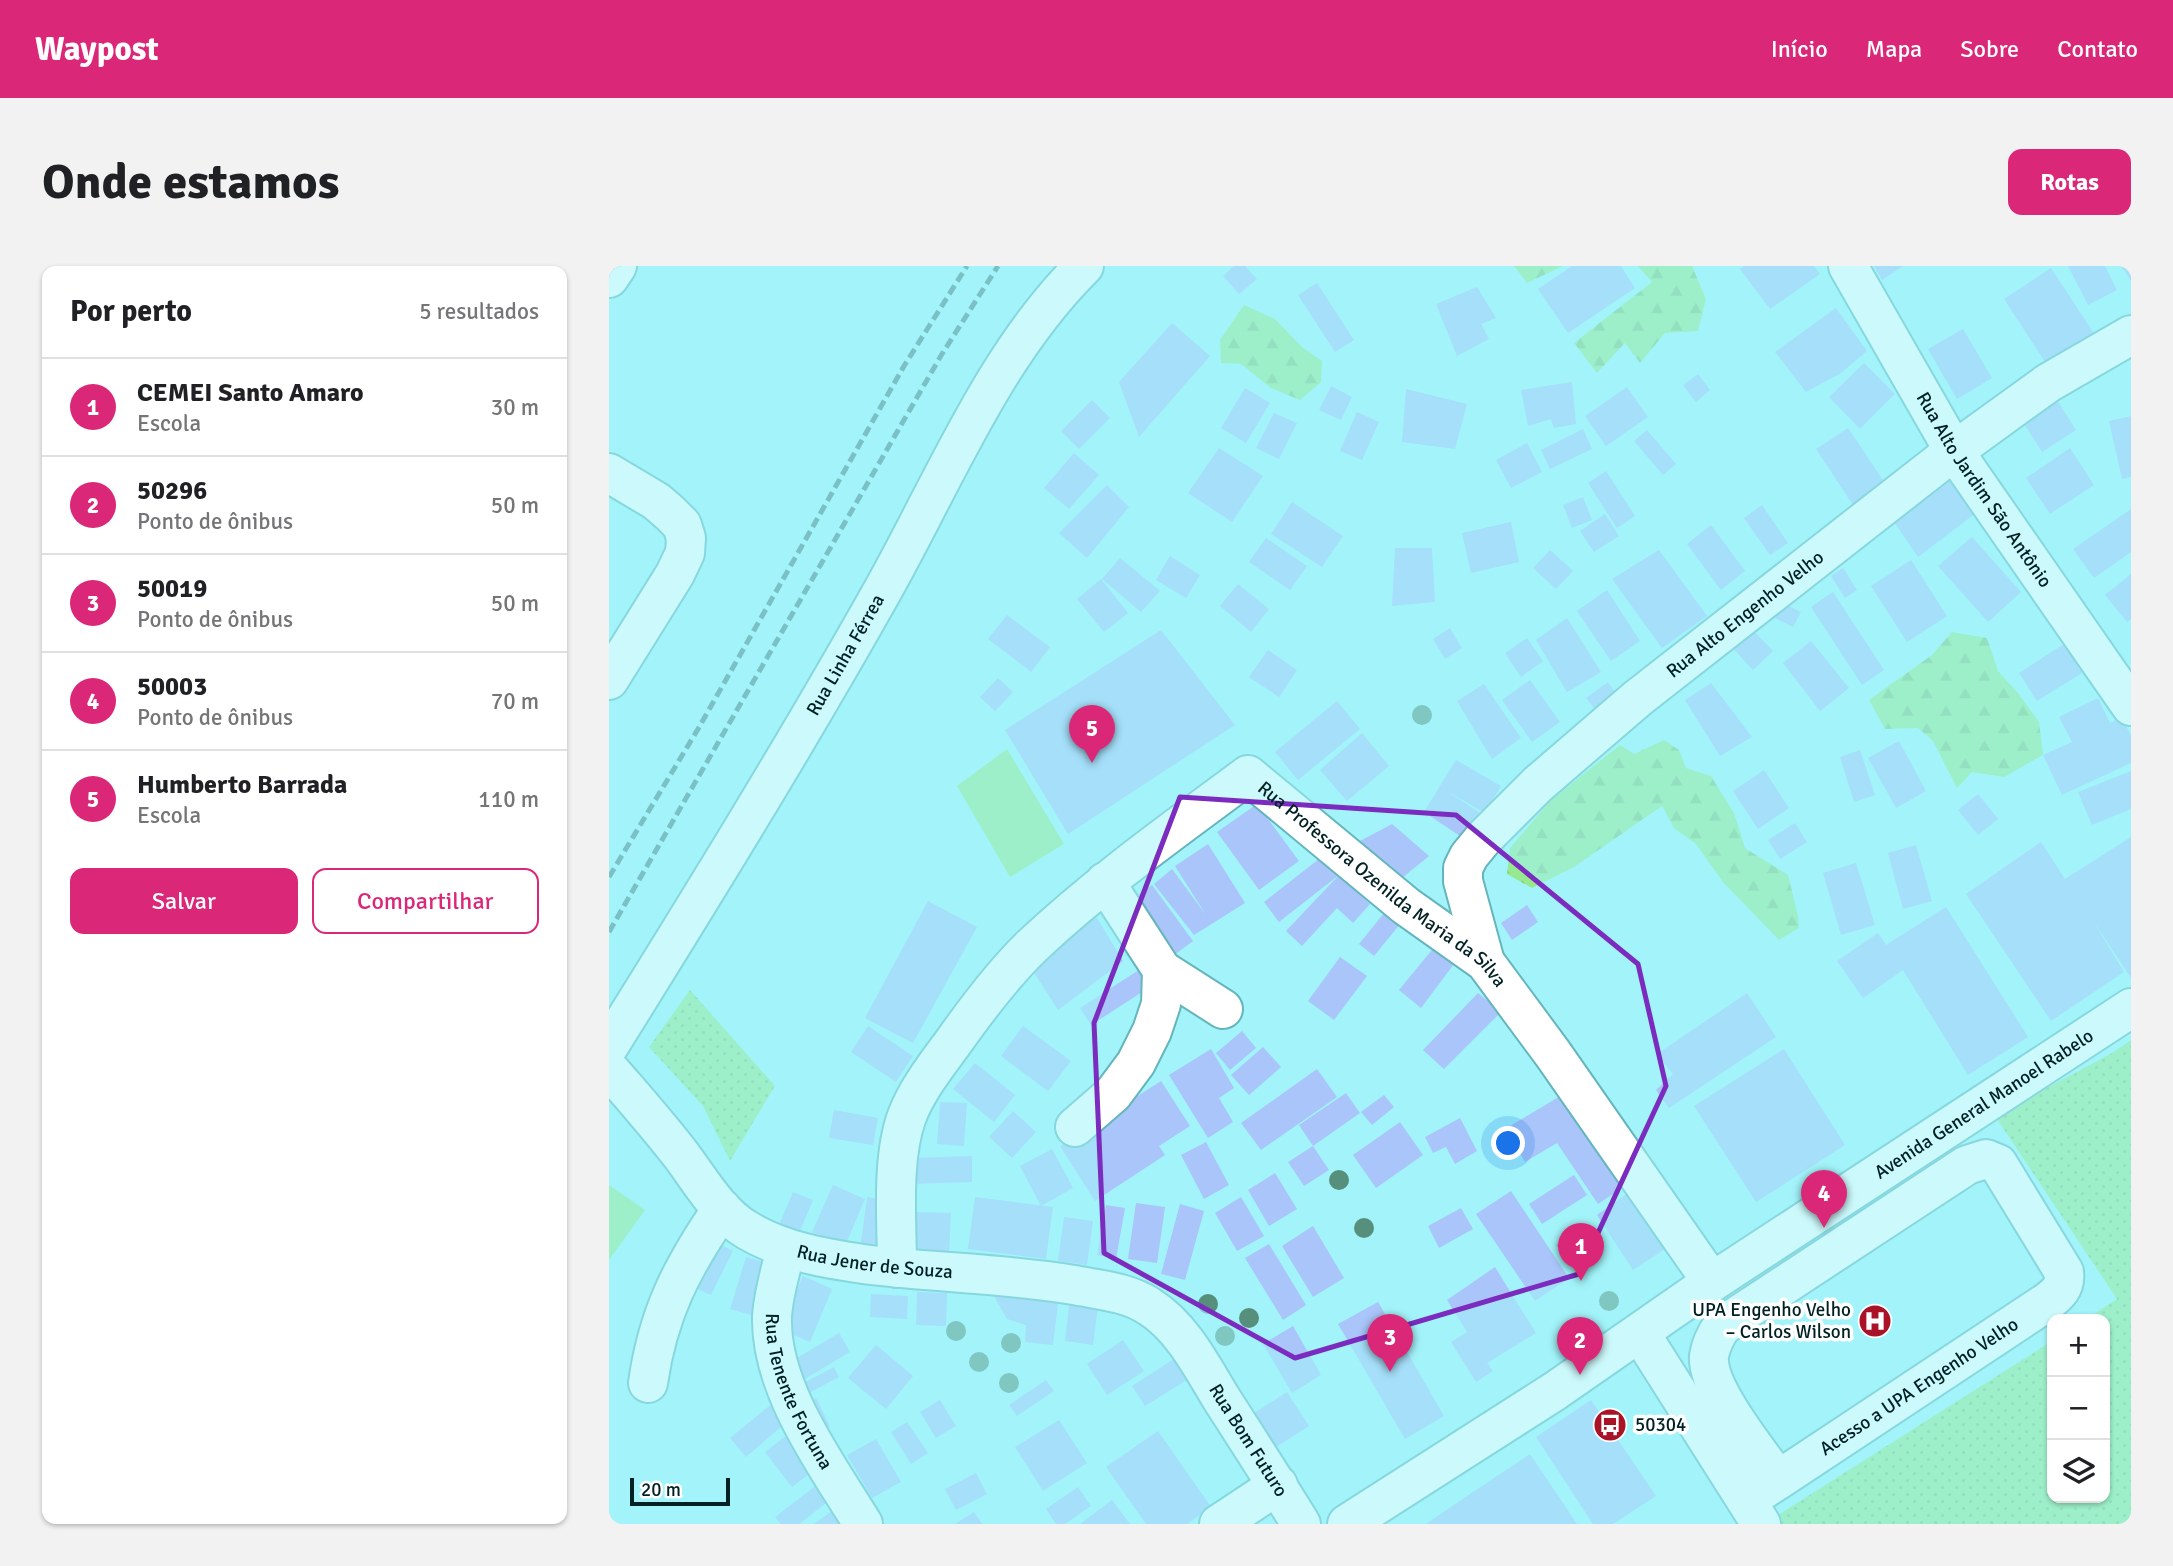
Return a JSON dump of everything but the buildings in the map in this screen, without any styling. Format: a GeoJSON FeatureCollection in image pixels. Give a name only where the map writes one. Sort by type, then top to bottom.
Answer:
{"type":"FeatureCollection","features":[{"type":"Feature","properties":{"kind":"street"},"geometry":{"type":"LineString","coordinates":[[609,278],[617,266]]}},
{"type":"Feature","properties":{"kind":"street","name":"Rua Linha Férrea"},"geometry":{"type":"LineString","coordinates":[[609,1046],[818,703],[885,586],[968,430],[1013,356],[1066,284],[1084,266]]}},
{"type":"Feature","properties":{"kind":"street","name":"Rua Alto Jardim São Antônio"},"geometry":{"type":"LineString","coordinates":[[1848,266],[1954,451],[2131,706]]}},
{"type":"Feature","properties":{"kind":"street","name":"Rua Alto Engenho Velho"},"geometry":{"type":"LineString","coordinates":[[1485,962],[1463,881],[1464,868],[1469,856],[1483,839],[1538,784],[1638,698],[1954,451],[2048,383],[2131,335]]}},
{"type":"Feature","properties":{"kind":"street"},"geometry":{"type":"LineString","coordinates":[[609,473],[670,513],[682,525],[686,538],[685,553],[675,574],[609,680]]}},
{"type":"Feature","properties":{"kind":"street","name":"Rua Professora Ozenilda Maria da Silva"},"geometry":{"type":"LineString","coordinates":[[897,1268],[897,1168],[907,1117],[924,1083],[979,1005],[1022,957],[1105,882],[1248,775],[1406,906],[1485,962],[1553,1054],[1712,1282]]}},
{"type":"Feature","properties":{"kind":"street"},"geometry":{"type":"LineString","coordinates":[[1105,882],[1162,970],[1223,1009]]}},
{"type":"Feature","properties":{"kind":"street"},"geometry":{"type":"LineString","coordinates":[[1075,1128],[1113,1094],[1136,1063],[1152,1031],[1161,1004],[1162,970]]}},
{"type":"Feature","properties":{"kind":"street","name":"Avenida General Manoel Rabelo"},"geometry":{"type":"LineString","coordinates":[[1347,1524],[1556,1391],[1712,1282],[2131,1008]]}},
{"type":"Feature","properties":{"kind":"street","name":"Rua Jener de Souza"},"geometry":{"type":"LineString","coordinates":[[609,1069],[652,1118],[722,1209],[744,1228],[786,1248],[834,1259],[897,1268],[1039,1279],[1133,1297],[1166,1320],[1195,1357]]}},
{"type":"Feature","properties":{"kind":"street","name":"Acesso a UPA Engenho Velho"},"geometry":{"type":"LineString","coordinates":[[1978,1160],[1998,1164],[2064,1272],[2065,1279],[2059,1293],[1762,1501],[1712,1378],[1709,1358],[1713,1339],[1723,1326],[1967,1165],[1978,1160]]}},
{"type":"Feature","properties":{"kind":"street"},"geometry":{"type":"LineString","coordinates":[[648,1383],[654,1346],[675,1285],[694,1250],[722,1209]]}},
{"type":"Feature","properties":{"kind":"street","name":"Rua Tenente Fortuna"},"geometry":{"type":"LineString","coordinates":[[786,1248],[772,1317],[776,1356],[788,1392],[863,1524]]}},
{"type":"Feature","properties":{"kind":"street"},"geometry":{"type":"LineString","coordinates":[[1640,1332],[1762,1501]]}},
{"type":"Feature","properties":{"kind":"street","name":"Rua Bom Futuro"},"geometry":{"type":"LineString","coordinates":[[1195,1357],[1301,1524]]}},
{"type":"Feature","properties":{"kind":"street"},"geometry":{"type":"LineString","coordinates":[[1219,1524],[1277,1485]]}},
{"type":"Feature","properties":{"kind":"highlighted area"},"geometry":{"type":"Polygon","coordinates":[[[1180,797],[1456,815],[1638,964],[1666,1086],[1579,1274],[1295,1358],[1104,1253],[1094,1023],[1180,797]]]}},
{"type":"Feature","properties":{"kind":"green space"},"geometry":{"type":"Polygon","coordinates":[[[1514,266],[1563,266],[1527,283],[1514,266]]]}},
{"type":"Feature","properties":{"kind":"green space"},"geometry":{"type":"Polygon","coordinates":[[[1638,266],[1692,266],[1706,299],[1698,331],[1665,333],[1640,363],[1625,343],[1597,373],[1574,343],[1652,282],[1638,266]]]}},
{"type":"Feature","properties":{"kind":"green space"},"geometry":{"type":"Polygon","coordinates":[[[1244,305],[1275,319],[1302,347],[1322,361],[1321,382],[1300,400],[1271,388],[1241,364],[1221,363],[1220,340],[1244,305]]]}},
{"type":"Feature","properties":{"kind":"green space"},"geometry":{"type":"Polygon","coordinates":[[[1952,632],[1987,638],[1998,671],[2039,722],[2043,755],[2004,777],[1972,772],[1957,788],[1933,741],[1918,728],[1885,729],[1869,700],[1932,655],[1952,632]]]}},
{"type":"Feature","properties":{"kind":"green space"},"geometry":{"type":"Polygon","coordinates":[[[1664,740],[1679,750],[1686,768],[1711,776],[1734,813],[1745,848],[1788,875],[1799,928],[1779,940],[1723,882],[1696,844],[1674,828],[1662,806],[1574,867],[1532,888],[1507,874],[1510,848],[1551,800],[1620,745],[1634,754],[1664,740]]]}},
{"type":"Feature","properties":{"kind":"green space"},"geometry":{"type":"Polygon","coordinates":[[[1007,749],[1064,844],[1010,877],[957,786],[1007,749]]]}},
{"type":"Feature","properties":{"kind":"green space"},"geometry":{"type":"Polygon","coordinates":[[[690,990],[775,1086],[730,1161],[703,1106],[649,1047],[690,990]]]}},
{"type":"Feature","properties":{"kind":"green space"},"geometry":{"type":"Polygon","coordinates":[[[2131,1040],[2131,1524],[1768,1524],[1767,1522],[2047,1344],[2047,1503],[2110,1503],[2110,1314],[2094,1314],[2117,1299],[1995,1116],[2131,1040]]]}},
{"type":"Feature","properties":{"kind":"green space"},"geometry":{"type":"Polygon","coordinates":[[[609,1185],[645,1210],[609,1260],[609,1185]]]}},
{"type":"Feature","properties":{"kind":"railway"},"geometry":{"type":"LineString","coordinates":[[609,877],[698,729],[904,366],[967,266]]}},
{"type":"Feature","properties":{"kind":"railway"},"geometry":{"type":"LineString","coordinates":[[609,932],[942,354],[998,266]]}},
{"type":"Feature","properties":{"kind":"place","name":"Humberto Barrada"},"geometry":{"type":"Point","coordinates":[1092,763]}},
{"type":"Feature","properties":{"kind":"place","name":"50003"},"geometry":{"type":"Point","coordinates":[1824,1228]}},
{"type":"Feature","properties":{"kind":"place","name":"CEMEI Santo Amaro"},"geometry":{"type":"Point","coordinates":[1581,1281]}},
{"type":"Feature","properties":{"kind":"place","name":"UPA Engenho Velho – Carlos Wilson"},"geometry":{"type":"Point","coordinates":[1875,1321]}},
{"type":"Feature","properties":{"kind":"place","name":"50019"},"geometry":{"type":"Point","coordinates":[1390,1372]}},
{"type":"Feature","properties":{"kind":"place","name":"50296"},"geometry":{"type":"Point","coordinates":[1580,1375]}},
{"type":"Feature","properties":{"kind":"place","name":"50304"},"geometry":{"type":"Point","coordinates":[1610,1425]}}]}
